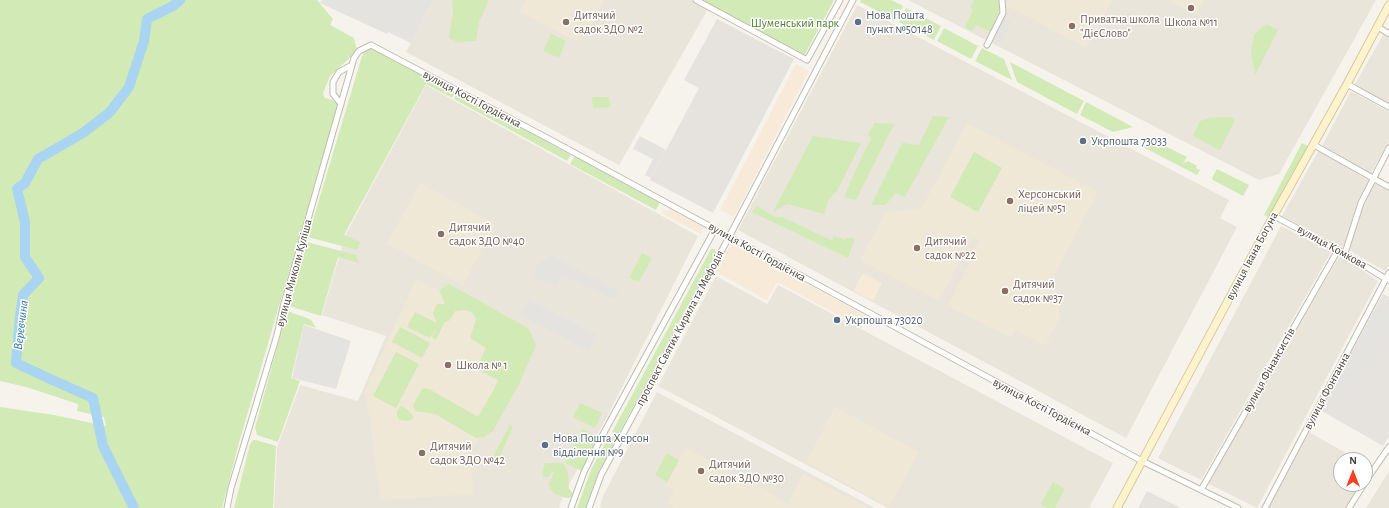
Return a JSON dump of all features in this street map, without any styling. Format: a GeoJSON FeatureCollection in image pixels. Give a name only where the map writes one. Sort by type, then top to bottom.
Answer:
{"type":"FeatureCollection","features":[{"type":"Feature","properties":{"kind":"street"},"geometry":{"type":"LineString","coordinates":[[696,0],[807,60],[840,0]]}},
{"type":"Feature","properties":{"kind":"street","name":"проспект Святих Кирила та Мефодія"},"geometry":{"type":"LineString","coordinates":[[589,508],[601,475],[729,237],[853,0]]}},
{"type":"Feature","properties":{"kind":"street"},"geometry":{"type":"LineString","coordinates":[[987,44],[1003,13],[1002,0]]}},
{"type":"Feature","properties":{"kind":"street","name":"вулиця Івана Богуна"},"geometry":{"type":"LineString","coordinates":[[1117,508],[1389,5]]}},
{"type":"Feature","properties":{"kind":"street"},"geometry":{"type":"LineString","coordinates":[[1378,27],[1389,34]]}},
{"type":"Feature","properties":{"kind":"street","name":"вулиця Кості Гордієнка"},"geometry":{"type":"LineString","coordinates":[[371,45],[524,126],[1142,461],[1201,490]]}},
{"type":"Feature","properties":{"kind":"street","name":"вулиця Миколи Куліша"},"geometry":{"type":"LineString","coordinates":[[227,508],[231,488],[277,335],[283,308],[354,58],[360,51],[371,45]]}},
{"type":"Feature","properties":{"kind":"street"},"geometry":{"type":"LineString","coordinates":[[341,104],[332,94],[333,82],[339,72],[352,65]]}},
{"type":"Feature","properties":{"kind":"street"},"geometry":{"type":"LineString","coordinates":[[1347,84],[1389,107]]}},
{"type":"Feature","properties":{"kind":"street"},"geometry":{"type":"LineString","coordinates":[[1314,145],[1389,187]]}},
{"type":"Feature","properties":{"kind":"street"},"geometry":{"type":"LineString","coordinates":[[1345,254],[1361,203],[1389,148]]}},
{"type":"Feature","properties":{"kind":"street","name":"вулиця Комкова"},"geometry":{"type":"LineString","coordinates":[[1274,216],[1388,277]]}},
{"type":"Feature","properties":{"kind":"street","name":"проспект Святих Кирила та Мефодія"},"geometry":{"type":"LineString","coordinates":[[571,508],[584,472],[601,438],[715,230]]}},
{"type":"Feature","properties":{"kind":"street","name":"вулиця Фінансистів"},"geometry":{"type":"LineString","coordinates":[[1201,490],[1338,250]]}},
{"type":"Feature","properties":{"kind":"street","name":"вулиця Фонтанна"},"geometry":{"type":"LineString","coordinates":[[1264,508],[1388,277]]}},
{"type":"Feature","properties":{"kind":"street"},"geometry":{"type":"LineString","coordinates":[[1373,470],[1389,447]]}},
{"type":"Feature","properties":{"kind":"street"},"geometry":{"type":"LineString","coordinates":[[1201,490],[1238,508]]}},
{"type":"Feature","properties":{"kind":"street"},"geometry":{"type":"LineString","coordinates":[[1349,508],[1359,492]]}},
{"type":"Feature","properties":{"kind":"street"},"geometry":{"type":"LineString","coordinates":[[1222,508],[1225,502]]}},
{"type":"Feature","properties":{"kind":"shaded area"},"geometry":{"type":"Polygon","coordinates":[[[322,0],[433,0],[411,43],[388,32],[387,34],[320,3],[322,0]]]}},
{"type":"Feature","properties":{"kind":"shaded area"},"geometry":{"type":"Polygon","coordinates":[[[433,0],[692,0],[708,9],[619,165],[406,52],[433,0]]]}},
{"type":"Feature","properties":{"kind":"shaded area","name":"Дитячий садок ЗДО №2"},"geometry":{"type":"Polygon","coordinates":[[[526,0],[604,0],[588,32],[583,32],[577,42],[520,12],[526,0]]]}},
{"type":"Feature","properties":{"kind":"shaded area"},"geometry":{"type":"Polygon","coordinates":[[[908,0],[1376,0],[1279,174],[1259,180],[908,0]]]}},
{"type":"Feature","properties":{"kind":"shaded area","name":"Приватна школа \"ДієСлово\""},"geometry":{"type":"Polygon","coordinates":[[[1008,0],[1112,0],[1086,48],[1006,5],[1008,0]]]}},
{"type":"Feature","properties":{"kind":"shaded area","name":"Школа №11"},"geometry":{"type":"Polygon","coordinates":[[[1167,0],[1205,0],[1196,15],[1167,0]]]}},
{"type":"Feature","properties":{"kind":"shaded area"},"geometry":{"type":"Polygon","coordinates":[[[857,5],[1229,200],[1220,218],[1237,227],[1126,438],[738,230],[857,5]]]}},
{"type":"Feature","properties":{"kind":"shaded area"},"geometry":{"type":"Polygon","coordinates":[[[1002,17],[1011,22],[1000,43],[991,38],[1002,17]]]}},
{"type":"Feature","properties":{"kind":"shaded area"},"geometry":{"type":"Polygon","coordinates":[[[717,19],[794,59],[713,213],[650,180],[699,88],[684,80],[717,19]]]}},
{"type":"Feature","properties":{"kind":"shaded area"},"geometry":{"type":"Polygon","coordinates":[[[1383,35],[1389,39],[1389,104],[1354,86],[1383,35]]]}},
{"type":"Feature","properties":{"kind":"shaded area"},"geometry":{"type":"Polygon","coordinates":[[[796,64],[809,71],[734,217],[720,210],[796,64]]]}},
{"type":"Feature","properties":{"kind":"shaded area"},"geometry":{"type":"Polygon","coordinates":[[[426,85],[698,236],[607,417],[563,495],[559,508],[274,508],[277,448],[300,385],[358,401],[386,336],[322,315],[345,236],[426,85]]]}},
{"type":"Feature","properties":{"kind":"shaded area"},"geometry":{"type":"Polygon","coordinates":[[[1351,91],[1389,112],[1389,142],[1371,173],[1322,146],[1351,91]]]}},
{"type":"Feature","properties":{"kind":"shaded area"},"geometry":{"type":"Polygon","coordinates":[[[967,123],[1098,192],[1054,276],[1060,317],[1045,346],[1015,330],[1011,338],[948,306],[980,240],[973,237],[939,301],[860,260],[885,212],[921,209],[967,123]]]}},
{"type":"Feature","properties":{"kind":"shaded area"},"geometry":{"type":"Polygon","coordinates":[[[640,136],[666,150],[651,178],[645,175],[653,159],[633,149],[640,136]]]}},
{"type":"Feature","properties":{"kind":"shaded area"},"geometry":{"type":"Polygon","coordinates":[[[1319,150],[1369,178],[1356,208],[1346,242],[1342,247],[1282,216],[1319,150]]]}},
{"type":"Feature","properties":{"kind":"shaded area","name":"Дитячий садок ЗДО №40"},"geometry":{"type":"Polygon","coordinates":[[[420,183],[495,224],[463,285],[387,244],[420,183]]]}},
{"type":"Feature","properties":{"kind":"shaded area"},"geometry":{"type":"Polygon","coordinates":[[[1377,183],[1389,189],[1389,265],[1385,271],[1349,250],[1364,202],[1374,184],[1377,183]]]}},
{"type":"Feature","properties":{"kind":"shaded area"},"geometry":{"type":"Polygon","coordinates":[[[669,208],[704,227],[701,234],[661,213],[663,209],[667,211],[669,208]]]}},
{"type":"Feature","properties":{"kind":"shaded area"},"geometry":{"type":"Polygon","coordinates":[[[1281,226],[1331,252],[1201,480],[1158,458],[1281,226]]]}},
{"type":"Feature","properties":{"kind":"shaded area"},"geometry":{"type":"Polygon","coordinates":[[[732,243],[868,317],[862,328],[777,282],[767,300],[716,272],[732,243]]]}},
{"type":"Feature","properties":{"kind":"shaded area"},"geometry":{"type":"Polygon","coordinates":[[[549,254],[620,292],[616,299],[608,297],[565,276],[564,278],[561,276],[556,286],[546,281],[545,283],[532,276],[540,261],[545,261],[549,254]]]}},
{"type":"Feature","properties":{"kind":"shaded area"},"geometry":{"type":"Polygon","coordinates":[[[1340,255],[1378,281],[1257,508],[1207,483],[1340,255]]]}},
{"type":"Feature","properties":{"kind":"shaded area"},"geometry":{"type":"Polygon","coordinates":[[[863,273],[882,283],[873,301],[853,291],[863,273]]]}},
{"type":"Feature","properties":{"kind":"shaded area"},"geometry":{"type":"Polygon","coordinates":[[[716,276],[767,304],[778,285],[1113,463],[1089,508],[888,508],[658,386],[716,276]]]}},
{"type":"Feature","properties":{"kind":"shaded area","name":"Школа № 1"},"geometry":{"type":"Polygon","coordinates":[[[416,279],[534,341],[475,445],[468,441],[474,494],[380,500],[365,390],[416,279]]]}},
{"type":"Feature","properties":{"kind":"shaded area"},"geometry":{"type":"Polygon","coordinates":[[[1383,294],[1389,297],[1389,436],[1383,446],[1320,410],[1383,294]]]}},
{"type":"Feature","properties":{"kind":"shaded area"},"geometry":{"type":"Polygon","coordinates":[[[529,299],[597,335],[589,351],[520,315],[529,299]]]}},
{"type":"Feature","properties":{"kind":"shaded area"},"geometry":{"type":"Polygon","coordinates":[[[1377,307],[1389,313],[1389,329],[1365,374],[1362,372],[1348,399],[1336,393],[1335,396],[1330,394],[1377,307]]]}},
{"type":"Feature","properties":{"kind":"shaded area"},"geometry":{"type":"Polygon","coordinates":[[[304,325],[351,341],[336,389],[292,378],[304,325]]]}},
{"type":"Feature","properties":{"kind":"shaded area"},"geometry":{"type":"Polygon","coordinates":[[[657,392],[875,508],[600,508],[602,498],[657,392]]]}},
{"type":"Feature","properties":{"kind":"shaded area"},"geometry":{"type":"Polygon","coordinates":[[[835,407],[919,452],[889,507],[806,462],[835,407]]]}},
{"type":"Feature","properties":{"kind":"shaded area"},"geometry":{"type":"Polygon","coordinates":[[[1309,432],[1344,452],[1333,452],[1333,492],[1356,492],[1346,508],[1268,508],[1309,432]]]}},
{"type":"Feature","properties":{"kind":"shaded area","name":"Дитячий садок ЗДО №30"},"geometry":{"type":"Polygon","coordinates":[[[686,448],[788,503],[803,474],[868,508],[676,508],[667,503],[674,490],[666,486],[686,448]]]}},
{"type":"Feature","properties":{"kind":"shaded area"},"geometry":{"type":"Polygon","coordinates":[[[1389,471],[1389,508],[1366,508],[1389,471]]]}},
{"type":"Feature","properties":{"kind":"shaded area"},"geometry":{"type":"Polygon","coordinates":[[[1147,491],[1181,508],[1138,508],[1147,491]]]}},
{"type":"Feature","properties":{"kind":"green space"},"geometry":{"type":"Polygon","coordinates":[[[0,0],[317,0],[333,19],[330,25],[354,38],[357,51],[330,76],[323,93],[325,98],[332,100],[338,105],[240,439],[222,508],[0,508],[0,407],[54,415],[106,426],[104,417],[77,411],[78,404],[26,387],[0,381],[0,0]]]}},
{"type":"Feature","properties":{"kind":"green space"},"geometry":{"type":"Polygon","coordinates":[[[452,0],[489,0],[479,22],[476,41],[457,42],[449,38],[453,12],[452,0]]]}},
{"type":"Feature","properties":{"kind":"green space","name":"Шуменський парк"},"geometry":{"type":"Polygon","coordinates":[[[701,0],[834,0],[804,56],[701,0]]]}},
{"type":"Feature","properties":{"kind":"green space"},"geometry":{"type":"Polygon","coordinates":[[[861,0],[891,0],[903,6],[896,20],[860,2],[861,0]]]}},
{"type":"Feature","properties":{"kind":"green space"},"geometry":{"type":"Polygon","coordinates":[[[974,0],[999,0],[999,11],[990,32],[976,25],[972,31],[965,27],[973,10],[970,8],[974,0]]]}},
{"type":"Feature","properties":{"kind":"green space"},"geometry":{"type":"Polygon","coordinates":[[[906,8],[941,26],[934,40],[899,22],[906,8]]]}},
{"type":"Feature","properties":{"kind":"green space"},"geometry":{"type":"Polygon","coordinates":[[[1266,24],[1278,30],[1255,75],[1251,52],[1254,35],[1266,24]]]}},
{"type":"Feature","properties":{"kind":"green space"},"geometry":{"type":"Polygon","coordinates":[[[944,28],[978,46],[971,59],[937,41],[944,28]]]}},
{"type":"Feature","properties":{"kind":"green space"},"geometry":{"type":"Polygon","coordinates":[[[551,34],[566,41],[559,58],[543,51],[551,34]]]}},
{"type":"Feature","properties":{"kind":"green space"},"geometry":{"type":"Polygon","coordinates":[[[370,48],[455,91],[452,98],[426,84],[344,235],[360,242],[357,250],[308,237],[362,56],[365,51],[370,48]]]}},
{"type":"Feature","properties":{"kind":"green space"},"geometry":{"type":"Polygon","coordinates":[[[982,48],[1004,59],[1012,80],[975,61],[982,48]]]}},
{"type":"Feature","properties":{"kind":"green space"},"geometry":{"type":"Polygon","coordinates":[[[1010,62],[1084,101],[1077,114],[1017,82],[1010,62]]]}},
{"type":"Feature","properties":{"kind":"green space"},"geometry":{"type":"Polygon","coordinates":[[[457,92],[571,155],[567,161],[454,99],[457,92]]]}},
{"type":"Feature","properties":{"kind":"green space"},"geometry":{"type":"Polygon","coordinates":[[[592,97],[609,97],[610,107],[593,108],[592,97]]]}},
{"type":"Feature","properties":{"kind":"green space"},"geometry":{"type":"Polygon","coordinates":[[[1086,102],[1133,127],[1113,132],[1080,115],[1086,102]]]}},
{"type":"Feature","properties":{"kind":"green space"},"geometry":{"type":"Polygon","coordinates":[[[933,116],[949,117],[905,197],[896,193],[885,205],[871,205],[902,143],[919,145],[933,116]]]}},
{"type":"Feature","properties":{"kind":"green space"},"geometry":{"type":"Polygon","coordinates":[[[1230,117],[1235,120],[1220,150],[1193,136],[1200,121],[1209,118],[1230,117]]]}},
{"type":"Feature","properties":{"kind":"green space"},"geometry":{"type":"Polygon","coordinates":[[[875,123],[894,124],[856,200],[844,197],[871,139],[868,134],[875,123]]]}},
{"type":"Feature","properties":{"kind":"green space"},"geometry":{"type":"Polygon","coordinates":[[[813,136],[861,143],[837,191],[829,198],[824,214],[788,204],[773,212],[813,136]]]}},
{"type":"Feature","properties":{"kind":"green space"},"geometry":{"type":"Polygon","coordinates":[[[1155,141],[1187,157],[1182,165],[1188,161],[1197,166],[1196,168],[1200,170],[1197,175],[1139,145],[1155,141]]]}},
{"type":"Feature","properties":{"kind":"green space"},"geometry":{"type":"Polygon","coordinates":[[[1302,143],[1308,146],[1270,218],[1264,215],[1302,143]]]}},
{"type":"Feature","properties":{"kind":"green space"},"geometry":{"type":"Polygon","coordinates":[[[974,152],[1002,168],[978,212],[950,197],[974,152]]]}},
{"type":"Feature","properties":{"kind":"green space"},"geometry":{"type":"Polygon","coordinates":[[[575,156],[660,202],[656,210],[570,164],[575,156]]]}},
{"type":"Feature","properties":{"kind":"green space"},"geometry":{"type":"Polygon","coordinates":[[[1217,169],[1249,185],[1243,196],[1213,180],[1212,178],[1217,169]]]}},
{"type":"Feature","properties":{"kind":"green space"},"geometry":{"type":"Polygon","coordinates":[[[757,206],[776,217],[782,217],[832,241],[834,236],[845,240],[846,238],[855,238],[848,258],[752,212],[757,206]]]}},
{"type":"Feature","properties":{"kind":"green space"},"geometry":{"type":"Polygon","coordinates":[[[307,242],[356,255],[359,263],[338,257],[321,316],[289,306],[307,242]]]}},
{"type":"Feature","properties":{"kind":"green space"},"geometry":{"type":"Polygon","coordinates":[[[711,249],[715,249],[716,253],[618,435],[612,432],[711,249]]]}},
{"type":"Feature","properties":{"kind":"green space"},"geometry":{"type":"Polygon","coordinates":[[[642,253],[652,258],[639,282],[629,278],[642,253]]]}},
{"type":"Feature","properties":{"kind":"green space"},"geometry":{"type":"Polygon","coordinates":[[[449,284],[528,328],[536,345],[519,384],[493,431],[484,437],[476,438],[435,414],[415,411],[413,405],[423,388],[429,389],[478,417],[498,380],[476,369],[486,348],[470,338],[476,319],[473,313],[466,310],[455,311],[450,320],[444,323],[436,340],[432,337],[437,326],[430,338],[407,327],[415,312],[437,323],[433,313],[437,304],[445,304],[439,290],[449,284]]]}},
{"type":"Feature","properties":{"kind":"green space"},"geometry":{"type":"Polygon","coordinates":[[[287,311],[311,320],[316,328],[304,324],[291,378],[300,381],[278,442],[257,435],[255,428],[287,311]]]}},
{"type":"Feature","properties":{"kind":"green space"},"geometry":{"type":"Polygon","coordinates":[[[400,327],[430,343],[422,358],[392,342],[400,327]]]}},
{"type":"Feature","properties":{"kind":"green space"},"geometry":{"type":"Polygon","coordinates":[[[396,352],[419,364],[396,408],[373,396],[396,352]]]}},
{"type":"Feature","properties":{"kind":"green space"},"geometry":{"type":"Polygon","coordinates":[[[580,403],[602,413],[595,428],[573,417],[580,403]]]}},
{"type":"Feature","properties":{"kind":"green space"},"geometry":{"type":"Polygon","coordinates":[[[401,406],[407,409],[414,417],[412,419],[409,421],[400,420],[397,416],[397,411],[401,406]]]}},
{"type":"Feature","properties":{"kind":"green space"},"geometry":{"type":"Polygon","coordinates":[[[510,424],[512,426],[512,430],[498,460],[493,457],[510,424]]]}},
{"type":"Feature","properties":{"kind":"green space"},"geometry":{"type":"Polygon","coordinates":[[[582,429],[601,438],[584,472],[565,463],[582,429]]]}},
{"type":"Feature","properties":{"kind":"green space"},"geometry":{"type":"Polygon","coordinates":[[[609,435],[617,438],[598,473],[585,508],[577,508],[591,470],[609,435]]]}},
{"type":"Feature","properties":{"kind":"green space"},"geometry":{"type":"Polygon","coordinates":[[[253,440],[276,446],[273,508],[234,508],[250,444],[253,440]]]}},
{"type":"Feature","properties":{"kind":"green space"},"geometry":{"type":"Polygon","coordinates":[[[667,453],[679,460],[667,482],[655,475],[667,453]]]}},
{"type":"Feature","properties":{"kind":"green space"},"geometry":{"type":"Polygon","coordinates":[[[545,463],[563,463],[568,472],[569,489],[573,493],[570,498],[555,494],[550,489],[549,484],[554,472],[552,471],[549,477],[542,475],[545,463]]]}},
{"type":"Feature","properties":{"kind":"green space"},"geometry":{"type":"Polygon","coordinates":[[[1053,482],[1065,489],[1055,508],[1048,508],[1041,504],[1053,482]]]}},
{"type":"Feature","properties":{"kind":"waterway","name":"Веревчина"},"geometry":{"type":"LineString","coordinates":[[134,508],[103,446],[93,398],[16,363],[23,295],[39,278],[25,257],[25,222],[17,189],[25,183],[38,159],[83,133],[110,112],[129,87],[144,41],[147,19],[173,6],[180,0]]}},
{"type":"Feature","properties":{"kind":"place","name":"Школа №11"},"geometry":{"type":"Point","coordinates":[1191,8]}},
{"type":"Feature","properties":{"kind":"place","name":"Дитячий садок ЗДО №2"},"geometry":{"type":"Point","coordinates":[566,22]}},
{"type":"Feature","properties":{"kind":"place","name":"Нова Пошта пункт №50148"},"geometry":{"type":"Point","coordinates":[858,22]}},
{"type":"Feature","properties":{"kind":"place","name":"Приватна школа \"ДієСлово\""},"geometry":{"type":"Point","coordinates":[1072,26]}},
{"type":"Feature","properties":{"kind":"place","name":"Укрпошта 73033"},"geometry":{"type":"Point","coordinates":[1083,141]}},
{"type":"Feature","properties":{"kind":"place","name":"Херсонський ліцей №51"},"geometry":{"type":"Point","coordinates":[1010,201]}},
{"type":"Feature","properties":{"kind":"place","name":"Дитячий садок ЗДО №40"},"geometry":{"type":"Point","coordinates":[441,234]}},
{"type":"Feature","properties":{"kind":"place","name":"Дитячий садок №22"},"geometry":{"type":"Point","coordinates":[917,248]}},
{"type":"Feature","properties":{"kind":"place","name":"Дитячий садок №37"},"geometry":{"type":"Point","coordinates":[1005,291]}},
{"type":"Feature","properties":{"kind":"place","name":"Укрпошта 73020"},"geometry":{"type":"Point","coordinates":[837,320]}},
{"type":"Feature","properties":{"kind":"place","name":"Школа № 1"},"geometry":{"type":"Point","coordinates":[448,365]}},
{"type":"Feature","properties":{"kind":"place","name":"Нова Пошта Херсон відділення №9"},"geometry":{"type":"Point","coordinates":[545,445]}},
{"type":"Feature","properties":{"kind":"place","name":"Дитячий садок ЗДО №42"},"geometry":{"type":"Point","coordinates":[422,453]}},
{"type":"Feature","properties":{"kind":"place","name":"Дитячий садок ЗДО №30"},"geometry":{"type":"Point","coordinates":[701,471]}}]}
